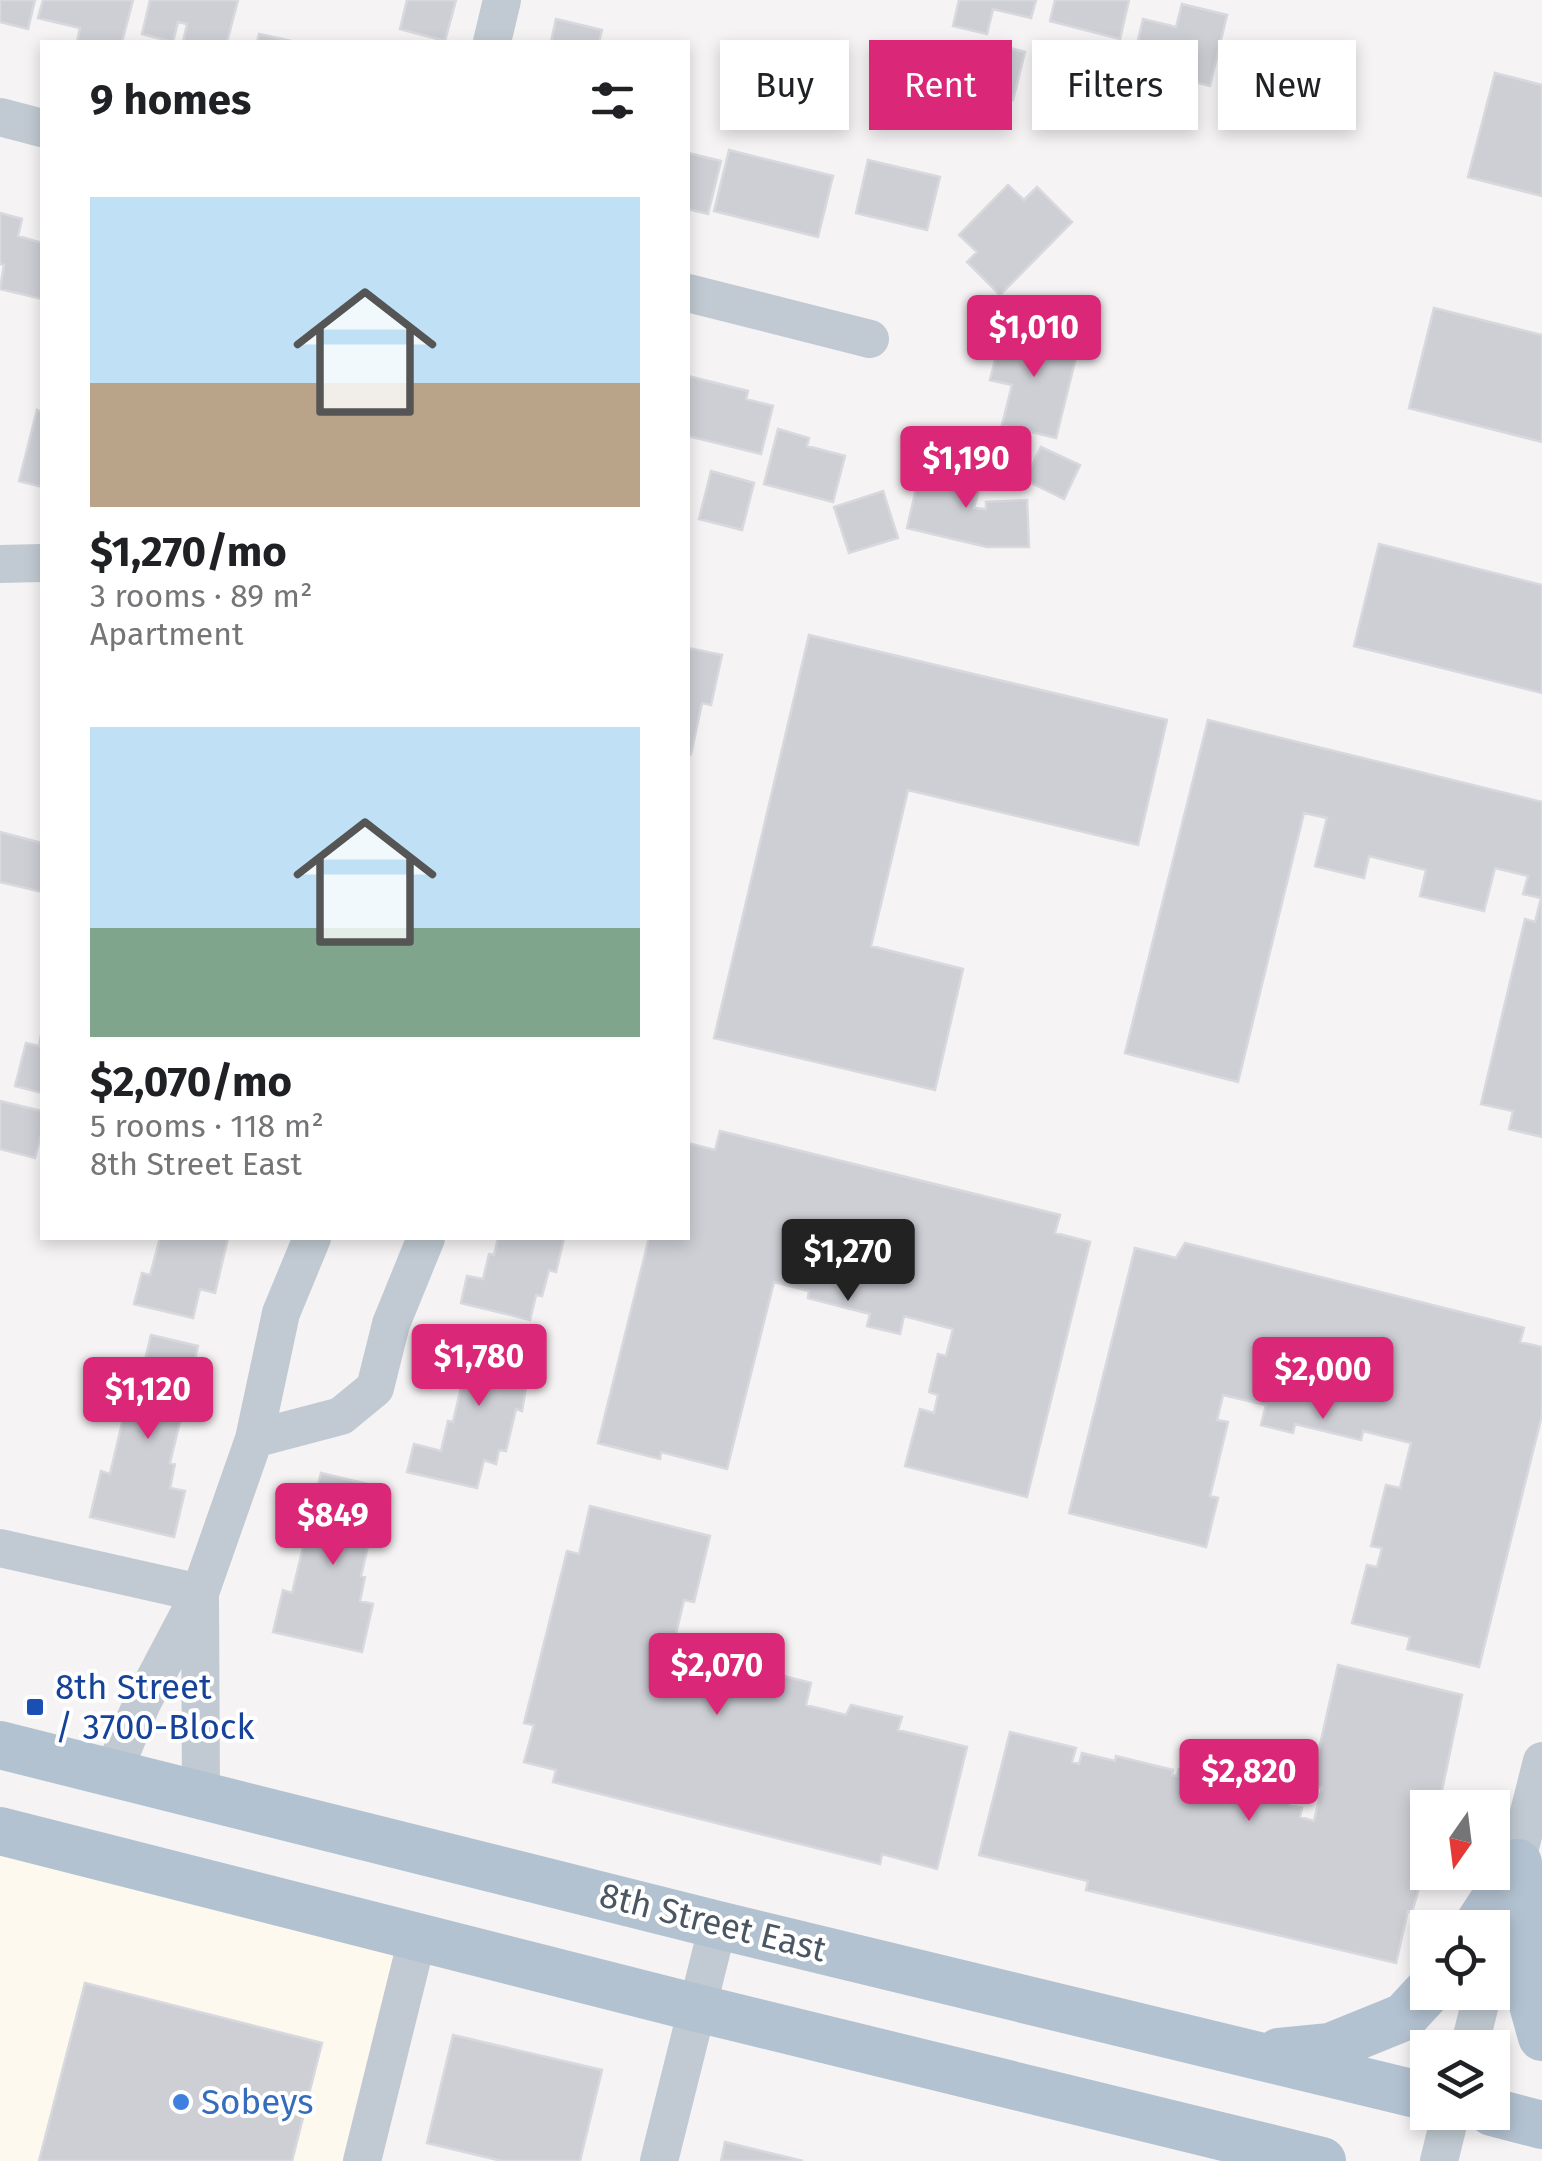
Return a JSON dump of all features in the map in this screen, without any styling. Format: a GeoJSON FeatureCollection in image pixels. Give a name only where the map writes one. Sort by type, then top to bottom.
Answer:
{"type":"FeatureCollection","features":[{"type":"Feature","properties":{"kind":"main road","name":"8th Street East"},"geometry":{"type":"LineString","coordinates":[[0,1744],[1410,2092]]}},
{"type":"Feature","properties":{"kind":"main road"},"geometry":{"type":"LineString","coordinates":[[0,1831],[1322,2161]]}},
{"type":"Feature","properties":{"kind":"main road"},"geometry":{"type":"LineString","coordinates":[[1492,1910],[1530,1866]]}},
{"type":"Feature","properties":{"kind":"main road"},"geometry":{"type":"LineString","coordinates":[[1530,1866],[1524,1973],[1542,2037]]}},
{"type":"Feature","properties":{"kind":"main road"},"geometry":{"type":"LineString","coordinates":[[1256,2054],[1330,2047],[1404,2017],[1410,2010]]}},
{"type":"Feature","properties":{"kind":"main road"},"geometry":{"type":"LineString","coordinates":[[1510,2117],[1542,2125]]}},
{"type":"Feature","properties":{"kind":"street"},"geometry":{"type":"LineString","coordinates":[[492,40],[502,0]]}},
{"type":"Feature","properties":{"kind":"street"},"geometry":{"type":"LineString","coordinates":[[0,117],[40,127]]}},
{"type":"Feature","properties":{"kind":"street"},"geometry":{"type":"LineString","coordinates":[[690,294],[870,339]]}},
{"type":"Feature","properties":{"kind":"street"},"geometry":{"type":"LineString","coordinates":[[0,564],[40,563]]}},
{"type":"Feature","properties":{"kind":"street"},"geometry":{"type":"LineString","coordinates":[[112,1772],[142,1703],[200,1594],[254,1438],[281,1313],[311,1240]]}},
{"type":"Feature","properties":{"kind":"street"},"geometry":{"type":"LineString","coordinates":[[254,1438],[341,1416],[375,1388],[391,1324],[425,1240]]}},
{"type":"Feature","properties":{"kind":"street"},"geometry":{"type":"LineString","coordinates":[[0,1548],[200,1594]]}},
{"type":"Feature","properties":{"kind":"street"},"geometry":{"type":"LineString","coordinates":[[200,1594],[201,1794]]}},
{"type":"Feature","properties":{"kind":"street"},"geometry":{"type":"LineString","coordinates":[[1510,1914],[1530,1866],[1542,1761]]}},
{"type":"Feature","properties":{"kind":"street"},"geometry":{"type":"LineString","coordinates":[[660,2161],[718,1924]]}},
{"type":"Feature","properties":{"kind":"street"},"geometry":{"type":"LineString","coordinates":[[362,2161],[418,1936]]}},
{"type":"Feature","properties":{"kind":"street"},"geometry":{"type":"LineString","coordinates":[[1439,2161],[1447,2130]]}},
{"type":"Feature","properties":{"kind":"shaded area"},"geometry":{"type":"Polygon","coordinates":[[[0,1831],[418,1935],[362,2161],[0,2161],[0,1831]]]}},
{"type":"Feature","properties":{"kind":"building"},"geometry":{"type":"Polygon","coordinates":[[[0,0],[35,0],[28,29],[0,22],[0,0]]]}},
{"type":"Feature","properties":{"kind":"building"},"geometry":{"type":"Polygon","coordinates":[[[43,0],[133,0],[123,40],[77,40],[80,28],[38,18],[43,0]]]}},
{"type":"Feature","properties":{"kind":"building"},"geometry":{"type":"Polygon","coordinates":[[[150,0],[238,0],[228,40],[183,40],[187,24],[178,22],[174,40],[142,34],[150,0]]]}},
{"type":"Feature","properties":{"kind":"building"},"geometry":{"type":"Polygon","coordinates":[[[407,0],[456,0],[445,40],[400,29],[407,0]]]}},
{"type":"Feature","properties":{"kind":"building"},"geometry":{"type":"Polygon","coordinates":[[[959,0],[1036,0],[1031,18],[993,9],[987,34],[953,26],[959,0]]]}},
{"type":"Feature","properties":{"kind":"building"},"geometry":{"type":"Polygon","coordinates":[[[1055,0],[1129,0],[1120,39],[1050,21],[1055,0]]]}},
{"type":"Feature","properties":{"kind":"building"},"geometry":{"type":"Polygon","coordinates":[[[1182,4],[1227,15],[1210,86],[1198,83],[1198,40],[1138,40],[1143,19],[1176,27],[1182,4]]]}},
{"type":"Feature","properties":{"kind":"building"},"geometry":{"type":"Polygon","coordinates":[[[556,19],[602,30],[600,40],[551,40],[556,19]]]}},
{"type":"Feature","properties":{"kind":"building"},"geometry":{"type":"Polygon","coordinates":[[[259,34],[287,40],[258,40],[259,34]]]}},
{"type":"Feature","properties":{"kind":"building"},"geometry":{"type":"Polygon","coordinates":[[[1012,49],[1025,52],[1012,100],[1012,49]]]}},
{"type":"Feature","properties":{"kind":"building"},"geometry":{"type":"Polygon","coordinates":[[[1495,73],[1542,85],[1542,196],[1468,177],[1495,73]]]}},
{"type":"Feature","properties":{"kind":"building"},"geometry":{"type":"Polygon","coordinates":[[[729,150],[833,176],[818,237],[714,211],[729,150]]]}},
{"type":"Feature","properties":{"kind":"building"},"geometry":{"type":"Polygon","coordinates":[[[690,153],[721,161],[708,214],[690,210],[690,153]]]}},
{"type":"Feature","properties":{"kind":"building"},"geometry":{"type":"Polygon","coordinates":[[[868,160],[940,177],[927,230],[856,213],[868,160]]]}},
{"type":"Feature","properties":{"kind":"building"},"geometry":{"type":"Polygon","coordinates":[[[1008,185],[1024,200],[1037,187],[1072,222],[1000,295],[967,262],[977,252],[959,235],[1008,185]]]}},
{"type":"Feature","properties":{"kind":"building"},"geometry":{"type":"Polygon","coordinates":[[[0,213],[22,219],[18,236],[40,242],[40,299],[0,289],[4,265],[0,264],[0,213]]]}},
{"type":"Feature","properties":{"kind":"building"},"geometry":{"type":"Polygon","coordinates":[[[1434,308],[1542,335],[1542,442],[1409,408],[1434,308]]]}},
{"type":"Feature","properties":{"kind":"building"},"geometry":{"type":"Polygon","coordinates":[[[1003,329],[1079,345],[1056,438],[1002,425],[1012,385],[990,380],[1003,329]]]}},
{"type":"Feature","properties":{"kind":"building"},"geometry":{"type":"Polygon","coordinates":[[[690,376],[748,391],[746,399],[773,406],[761,454],[690,436],[690,376]]]}},
{"type":"Feature","properties":{"kind":"building"},"geometry":{"type":"Polygon","coordinates":[[[37,410],[40,486],[19,481],[37,410]]]}},
{"type":"Feature","properties":{"kind":"building"},"geometry":{"type":"Polygon","coordinates":[[[778,429],[809,438],[807,446],[845,456],[833,502],[764,484],[778,429]]]}},
{"type":"Feature","properties":{"kind":"building"},"geometry":{"type":"Polygon","coordinates":[[[1041,447],[1080,465],[1064,499],[1025,480],[1041,447]]]}},
{"type":"Feature","properties":{"kind":"building"},"geometry":{"type":"Polygon","coordinates":[[[922,463],[982,478],[974,508],[986,509],[986,502],[1027,500],[1029,547],[987,547],[907,528],[922,463]]]}},
{"type":"Feature","properties":{"kind":"building"},"geometry":{"type":"Polygon","coordinates":[[[711,471],[754,483],[742,530],[699,519],[711,471]]]}},
{"type":"Feature","properties":{"kind":"building"},"geometry":{"type":"Polygon","coordinates":[[[883,491],[898,538],[849,553],[834,507],[883,491]]]}},
{"type":"Feature","properties":{"kind":"building"},"geometry":{"type":"Polygon","coordinates":[[[1379,544],[1542,585],[1542,693],[1354,646],[1379,544]]]}},
{"type":"Feature","properties":{"kind":"building"},"geometry":{"type":"Polygon","coordinates":[[[809,635],[1167,720],[1138,845],[908,790],[871,946],[963,969],[935,1090],[714,1038],[809,635]]]}},
{"type":"Feature","properties":{"kind":"building"},"geometry":{"type":"Polygon","coordinates":[[[690,648],[722,655],[711,705],[702,703],[691,754],[690,648]]]}},
{"type":"Feature","properties":{"kind":"building"},"geometry":{"type":"Polygon","coordinates":[[[1208,720],[1542,802],[1542,1137],[1509,1129],[1513,1111],[1481,1104],[1525,919],[1535,922],[1541,898],[1523,894],[1528,876],[1495,868],[1484,911],[1420,896],[1426,870],[1369,856],[1364,878],[1315,866],[1327,818],[1304,813],[1238,1082],[1125,1053],[1208,720]]]}},
{"type":"Feature","properties":{"kind":"building"},"geometry":{"type":"Polygon","coordinates":[[[0,832],[40,842],[40,892],[0,882],[0,832]]]}},
{"type":"Feature","properties":{"kind":"building"},"geometry":{"type":"Polygon","coordinates":[[[40,1041],[40,1092],[15,1086],[26,1043],[39,1046],[40,1041]]]}},
{"type":"Feature","properties":{"kind":"building"},"geometry":{"type":"Polygon","coordinates":[[[0,1101],[40,1111],[35,1158],[0,1149],[0,1101]]]}},
{"type":"Feature","properties":{"kind":"building"},"geometry":{"type":"Polygon","coordinates":[[[720,1131],[1060,1215],[1055,1233],[1090,1242],[1027,1497],[905,1466],[920,1409],[934,1413],[938,1395],[929,1392],[938,1354],[946,1356],[953,1329],[904,1316],[900,1334],[867,1326],[870,1314],[808,1298],[809,1291],[774,1282],[727,1469],[661,1452],[660,1459],[598,1443],[649,1240],[690,1240],[690,1144],[715,1150],[720,1131]]]}},
{"type":"Feature","properties":{"kind":"building"},"geometry":{"type":"Polygon","coordinates":[[[159,1240],[228,1240],[215,1293],[200,1289],[193,1318],[134,1304],[142,1273],[150,1275],[159,1240]]]}},
{"type":"Feature","properties":{"kind":"building"},"geometry":{"type":"Polygon","coordinates":[[[498,1240],[564,1240],[556,1272],[549,1270],[542,1296],[536,1295],[530,1320],[461,1303],[467,1276],[483,1279],[489,1254],[494,1255],[498,1240]]]}},
{"type":"Feature","properties":{"kind":"building"},"geometry":{"type":"Polygon","coordinates":[[[1185,1243],[1524,1328],[1520,1342],[1542,1347],[1542,1415],[1479,1667],[1407,1649],[1410,1637],[1352,1623],[1367,1565],[1377,1567],[1382,1548],[1371,1546],[1386,1485],[1400,1488],[1411,1443],[1363,1431],[1361,1440],[1295,1424],[1293,1433],[1261,1425],[1266,1405],[1223,1395],[1217,1420],[1228,1422],[1210,1496],[1218,1498],[1206,1547],[1069,1513],[1135,1248],[1176,1258],[1185,1243]]]}},
{"type":"Feature","properties":{"kind":"building"},"geometry":{"type":"Polygon","coordinates":[[[460,1328],[533,1346],[522,1411],[516,1409],[506,1451],[499,1450],[496,1464],[484,1460],[477,1488],[407,1472],[414,1444],[441,1451],[448,1421],[453,1422],[467,1362],[453,1358],[460,1328]]]}},
{"type":"Feature","properties":{"kind":"building"},"geometry":{"type":"Polygon","coordinates":[[[151,1335],[198,1346],[170,1463],[175,1464],[170,1488],[185,1491],[174,1537],[90,1517],[101,1471],[110,1474],[126,1406],[121,1405],[131,1361],[144,1364],[151,1335]]]}},
{"type":"Feature","properties":{"kind":"building"},"geometry":{"type":"Polygon","coordinates":[[[321,1473],[384,1488],[376,1521],[368,1519],[365,1532],[371,1533],[361,1576],[365,1577],[360,1601],[373,1604],[362,1652],[273,1632],[283,1590],[292,1593],[321,1473]]]}},
{"type":"Feature","properties":{"kind":"building"},"geometry":{"type":"Polygon","coordinates":[[[590,1506],[710,1536],[694,1602],[684,1600],[673,1646],[663,1643],[652,1685],[671,1690],[674,1679],[745,1697],[752,1668],[811,1683],[806,1705],[846,1715],[851,1705],[902,1717],[898,1730],[967,1747],[937,1869],[882,1854],[880,1864],[553,1782],[556,1770],[524,1762],[534,1725],[524,1723],[567,1551],[579,1554],[590,1506]]]}},
{"type":"Feature","properties":{"kind":"building"},"geometry":{"type":"Polygon","coordinates":[[[1338,1665],[1462,1695],[1442,1790],[1410,1790],[1410,1890],[1419,1890],[1413,1910],[1408,1911],[1396,1963],[1086,1890],[1088,1881],[979,1855],[1010,1732],[1076,1748],[1072,1762],[1079,1764],[1082,1753],[1115,1761],[1116,1756],[1173,1770],[1172,1775],[1177,1776],[1179,1769],[1197,1773],[1200,1762],[1230,1769],[1225,1788],[1232,1790],[1234,1785],[1290,1799],[1289,1805],[1302,1808],[1300,1817],[1314,1821],[1322,1788],[1311,1785],[1338,1665]]]}},
{"type":"Feature","properties":{"kind":"building","name":"Sobeys"},"geometry":{"type":"Polygon","coordinates":[[[85,1983],[322,2043],[292,2161],[39,2161],[85,1983]]]}},
{"type":"Feature","properties":{"kind":"building"},"geometry":{"type":"Polygon","coordinates":[[[453,2035],[602,2070],[580,2161],[502,2161],[427,2143],[453,2035]]]}},
{"type":"Feature","properties":{"kind":"building"},"geometry":{"type":"Polygon","coordinates":[[[725,2142],[803,2161],[721,2161],[725,2142]]]}},
{"type":"Feature","properties":{"kind":"place","name":"8th Street / 3700-Block"},"geometry":{"type":"Point","coordinates":[35,1707]}},
{"type":"Feature","properties":{"kind":"place","name":"Sobeys"},"geometry":{"type":"Point","coordinates":[181,2102]}}]}
